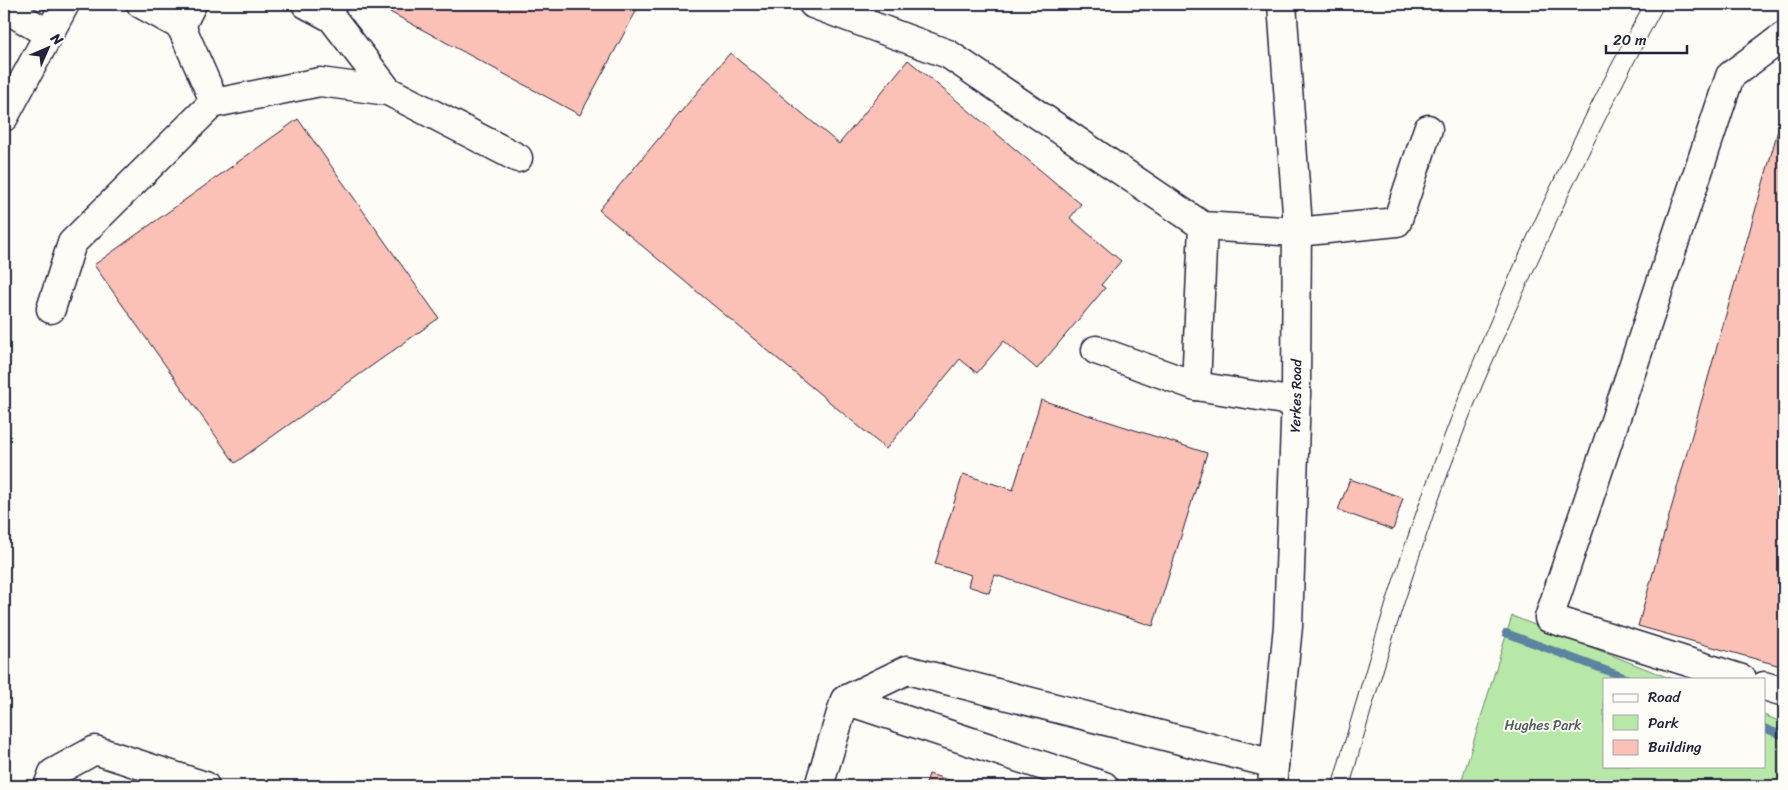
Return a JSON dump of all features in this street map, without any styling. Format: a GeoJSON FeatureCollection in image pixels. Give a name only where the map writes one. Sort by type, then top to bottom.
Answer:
{"type":"FeatureCollection","features":[{"type":"Feature","properties":{"kind":"street"},"geometry":{"type":"LineString","coordinates":[[4,117],[65,4]]}},
{"type":"Feature","properties":{"kind":"street"},"geometry":{"type":"LineString","coordinates":[[142,4],[186,15],[214,102]]}},
{"type":"Feature","properties":{"kind":"street"},"geometry":{"type":"LineString","coordinates":[[306,4],[332,18],[388,91]]}},
{"type":"Feature","properties":{"kind":"street"},"geometry":{"type":"LineString","coordinates":[[812,4],[948,54],[1203,226],[1297,232],[1397,222],[1428,130]]}},
{"type":"Feature","properties":{"kind":"street","name":"Yerkes Road"},"geometry":{"type":"LineString","coordinates":[[1273,775],[1288,626],[1296,402],[1297,232],[1282,4]]}},
{"type":"Feature","properties":{"kind":"street"},"geometry":{"type":"LineString","coordinates":[[4,7],[48,34]]}},
{"type":"Feature","properties":{"kind":"street"},"geometry":{"type":"LineString","coordinates":[[1739,678],[1549,618],[1730,76],[1784,36]]}},
{"type":"Feature","properties":{"kind":"street"},"geometry":{"type":"LineString","coordinates":[[51,310],[72,244],[214,102],[320,82],[388,91],[518,158]]}},
{"type":"Feature","properties":{"kind":"street"},"geometry":{"type":"LineString","coordinates":[[1196,386],[1203,226]]}},
{"type":"Feature","properties":{"kind":"street"},"geometry":{"type":"LineString","coordinates":[[1096,350],[1196,386],[1296,402]]}},
{"type":"Feature","properties":{"kind":"street"},"geometry":{"type":"LineString","coordinates":[[819,786],[845,700],[907,670],[1273,775]]}},
{"type":"Feature","properties":{"kind":"street"},"geometry":{"type":"LineString","coordinates":[[1766,687],[1784,692]]}},
{"type":"Feature","properties":{"kind":"street"},"geometry":{"type":"LineString","coordinates":[[845,700],[1104,786]]}},
{"type":"Feature","properties":{"kind":"street"},"geometry":{"type":"LineString","coordinates":[[48,786],[53,773],[95,750],[205,786]]}},
{"type":"Feature","properties":{"kind":"green space","name":"Hughes Park"},"geometry":{"type":"Polygon","coordinates":[[[1512,616],[1669,678],[1603,678],[1603,768],[1766,768],[1766,716],[1784,723],[1784,786],[1460,786],[1512,616]]]}},
{"type":"Feature","properties":{"kind":"building"},"geometry":{"type":"Polygon","coordinates":[[[375,4],[640,4],[580,115],[375,4]]]}},
{"type":"Feature","properties":{"kind":"building"},"geometry":{"type":"Polygon","coordinates":[[[730,53],[839,144],[908,60],[1081,204],[1070,218],[1121,261],[1101,285],[1105,288],[1037,369],[1004,341],[977,373],[960,359],[886,449],[599,210],[730,53]]]}},
{"type":"Feature","properties":{"kind":"building"},"geometry":{"type":"Polygon","coordinates":[[[1784,109],[1784,667],[1638,626],[1784,109]]]}},
{"type":"Feature","properties":{"kind":"building"},"geometry":{"type":"Polygon","coordinates":[[[298,119],[439,318],[235,463],[94,265],[298,119]]]}},
{"type":"Feature","properties":{"kind":"building"},"geometry":{"type":"Polygon","coordinates":[[[1041,400],[1207,453],[1153,626],[995,575],[989,593],[968,586],[971,575],[935,564],[963,474],[1013,490],[1041,400]]]}},
{"type":"Feature","properties":{"kind":"building"},"geometry":{"type":"Polygon","coordinates":[[[1350,479],[1403,498],[1393,530],[1338,510],[1350,479]]]}},
{"type":"Feature","properties":{"kind":"building"},"geometry":{"type":"Polygon","coordinates":[[[929,774],[969,786],[925,786],[929,774]]]}},
{"type":"Feature","properties":{"kind":"waterway"},"geometry":{"type":"LineString","coordinates":[[1506,633],[1626,678]]}},
{"type":"Feature","properties":{"kind":"waterway"},"geometry":{"type":"LineString","coordinates":[[1766,729],[1784,736]]}},
{"type":"Feature","properties":{"kind":"tram line"},"geometry":{"type":"LineString","coordinates":[[1332,786],[1399,562],[1460,395],[1487,328],[1546,197],[1610,67],[1644,4]]}},
{"type":"Feature","properties":{"kind":"tram line"},"geometry":{"type":"LineString","coordinates":[[1350,786],[1404,605],[1449,470],[1474,405],[1569,194],[1665,4]]}}]}
